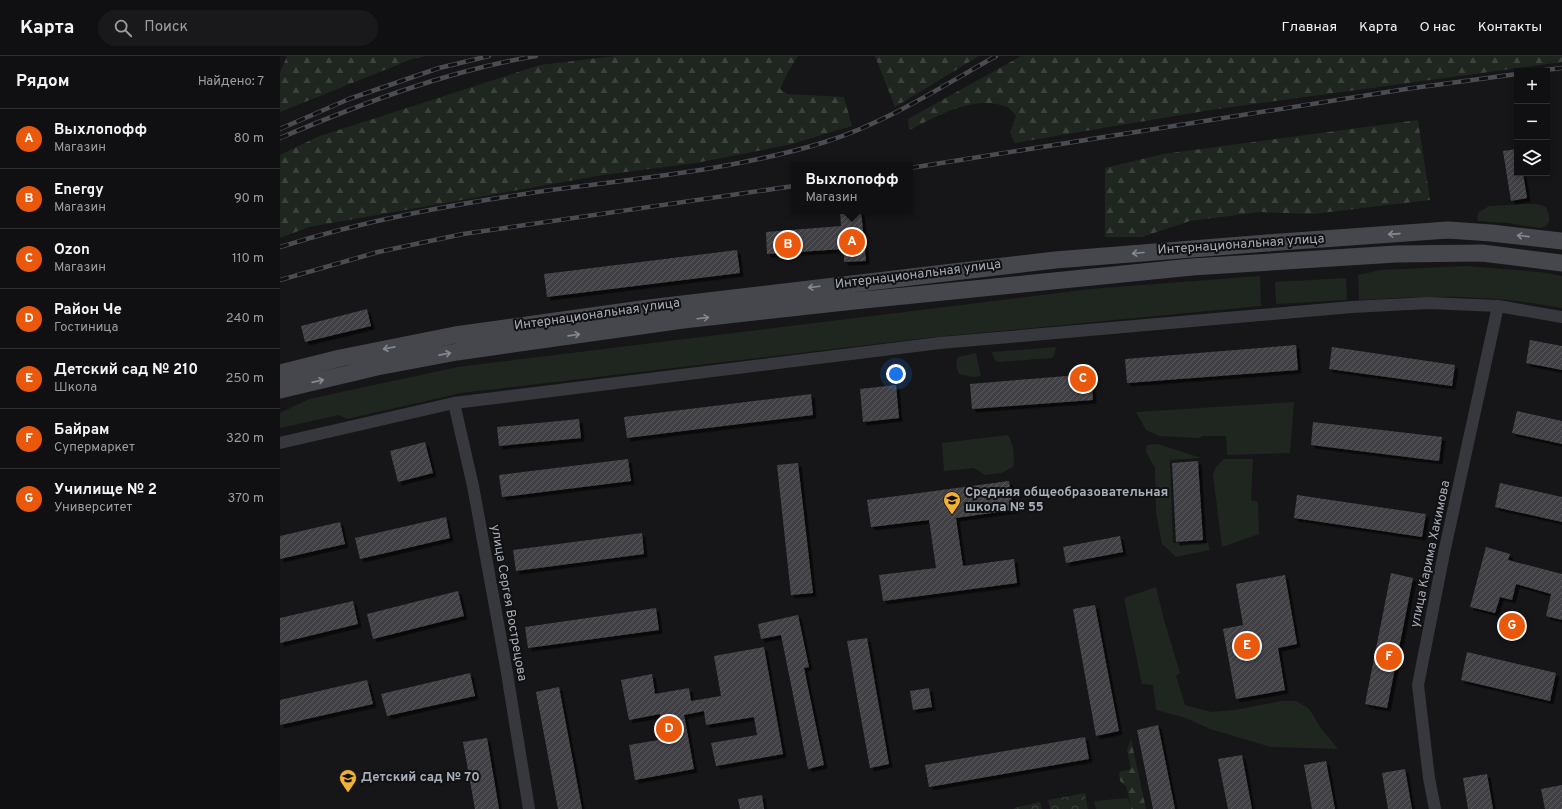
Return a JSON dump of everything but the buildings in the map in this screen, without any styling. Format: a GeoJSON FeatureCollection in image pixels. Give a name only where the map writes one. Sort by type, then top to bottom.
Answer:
{"type":"FeatureCollection","features":[{"type":"Feature","properties":{"kind":"main road","name":"Интернациональная улица"},"geometry":{"type":"LineString","coordinates":[[280,373],[340,358],[455,335],[649,308],[1055,260],[1448,230],[1562,241]]}},
{"type":"Feature","properties":{"kind":"main road","name":"Интернациональная улица"},"geometry":{"type":"LineString","coordinates":[[280,390],[377,367],[457,352],[668,322],[854,301],[1192,267],[1396,254],[1482,253],[1562,263]]}},
{"type":"Feature","properties":{"kind":"street"},"geometry":{"type":"LineString","coordinates":[[280,443],[454,403],[940,343],[1352,307],[1429,303],[1498,306],[1562,317]]}},
{"type":"Feature","properties":{"kind":"street","name":"улица Карима Хакимова"},"geometry":{"type":"LineString","coordinates":[[1435,809],[1429,778],[1418,685],[1444,553],[1489,341],[1498,306]]}},
{"type":"Feature","properties":{"kind":"street","name":"улица Сергея Вострецова"},"geometry":{"type":"LineString","coordinates":[[454,403],[473,486],[506,667],[529,809]]}},
{"type":"Feature","properties":{"kind":"green space"},"geometry":{"type":"Polygon","coordinates":[[[287,56],[427,56],[412,59],[280,112],[280,73],[287,56]]]}},
{"type":"Feature","properties":{"kind":"green space"},"geometry":{"type":"Polygon","coordinates":[[[615,56],[798,56],[780,89],[787,94],[844,97],[852,126],[788,145],[696,163],[603,175],[309,227],[280,238],[280,155],[317,137],[540,65],[615,56]]]}},
{"type":"Feature","properties":{"kind":"green space"},"geometry":{"type":"Polygon","coordinates":[[[875,56],[979,56],[895,107],[875,56]]]}},
{"type":"Feature","properties":{"kind":"green space"},"geometry":{"type":"Polygon","coordinates":[[[1021,56],[1562,56],[1562,62],[1210,110],[1015,143],[1010,133],[1016,116],[1006,107],[993,103],[968,105],[943,113],[909,130],[908,119],[1021,56]]]}},
{"type":"Feature","properties":{"kind":"green space"},"geometry":{"type":"Polygon","coordinates":[[[1418,120],[1430,200],[1313,214],[1260,212],[1190,221],[1142,237],[1105,237],[1105,168],[1163,154],[1418,120]]]}},
{"type":"Feature","properties":{"kind":"green space"},"geometry":{"type":"Polygon","coordinates":[[[1537,204],[1546,207],[1549,215],[1549,222],[1546,226],[1541,228],[1508,223],[1478,221],[1477,217],[1479,212],[1489,206],[1537,204]]]}},
{"type":"Feature","properties":{"kind":"green space"},"geometry":{"type":"Polygon","coordinates":[[[1466,266],[1540,272],[1562,276],[1562,308],[1510,300],[1464,297],[1419,297],[1359,300],[1358,275],[1380,270],[1466,266]]]}},
{"type":"Feature","properties":{"kind":"green space"},"geometry":{"type":"Polygon","coordinates":[[[1260,276],[1261,306],[926,338],[461,393],[347,419],[339,415],[280,428],[280,413],[309,399],[458,367],[1090,289],[1260,276]]]}},
{"type":"Feature","properties":{"kind":"green space"},"geometry":{"type":"Polygon","coordinates":[[[1346,278],[1347,300],[1276,304],[1275,282],[1346,278]]]}},
{"type":"Feature","properties":{"kind":"green space"},"geometry":{"type":"Polygon","coordinates":[[[1056,347],[1052,358],[998,362],[994,359],[992,352],[1056,347]]]}},
{"type":"Feature","properties":{"kind":"green space"},"geometry":{"type":"Polygon","coordinates":[[[976,353],[981,376],[972,377],[959,374],[956,366],[958,357],[976,353]]]}},
{"type":"Feature","properties":{"kind":"green space"},"geometry":{"type":"Polygon","coordinates":[[[1294,402],[1290,453],[1227,455],[1226,436],[1203,436],[1199,438],[1159,436],[1146,430],[1136,412],[1294,402]]]}},
{"type":"Feature","properties":{"kind":"green space"},"geometry":{"type":"Polygon","coordinates":[[[1008,435],[1014,451],[1013,467],[1001,473],[985,475],[974,468],[944,471],[942,443],[1008,435]]]}},
{"type":"Feature","properties":{"kind":"green space"},"geometry":{"type":"Polygon","coordinates":[[[1158,444],[1201,458],[1170,460],[1173,543],[1208,543],[1210,550],[1176,557],[1162,544],[1156,513],[1155,468],[1146,452],[1147,445],[1158,444]]]}},
{"type":"Feature","properties":{"kind":"green space"},"geometry":{"type":"Polygon","coordinates":[[[1224,459],[1253,459],[1251,500],[1258,502],[1259,534],[1222,547],[1213,475],[1216,467],[1224,459]]]}},
{"type":"Feature","properties":{"kind":"green space"},"geometry":{"type":"Polygon","coordinates":[[[1156,587],[1180,673],[1176,676],[1185,705],[1211,712],[1235,710],[1281,701],[1296,701],[1308,708],[1320,727],[1338,749],[1271,747],[1210,729],[1186,718],[1156,710],[1153,685],[1142,684],[1124,598],[1156,587]]]}},
{"type":"Feature","properties":{"kind":"green space"},"geometry":{"type":"Polygon","coordinates":[[[1131,739],[1146,809],[1131,809],[1126,786],[1120,781],[1119,772],[1131,769],[1127,750],[1131,739]]]}},
{"type":"Feature","properties":{"kind":"green space"},"geometry":{"type":"Polygon","coordinates":[[[1085,793],[1088,809],[1050,809],[1048,800],[1085,793]]]}},
{"type":"Feature","properties":{"kind":"green space"},"geometry":{"type":"Polygon","coordinates":[[[1128,798],[1131,809],[1096,809],[1094,801],[1128,798]]]}},
{"type":"Feature","properties":{"kind":"green space"},"geometry":{"type":"Polygon","coordinates":[[[1040,802],[1042,809],[1014,809],[1014,808],[1040,802]]]}},
{"type":"Feature","properties":{"kind":"railway"},"geometry":{"type":"LineString","coordinates":[[280,129],[349,99],[439,68],[489,56]]}},
{"type":"Feature","properties":{"kind":"railway"},"geometry":{"type":"LineString","coordinates":[[280,138],[374,101],[438,79],[503,62],[536,56]]}},
{"type":"Feature","properties":{"kind":"railway"},"geometry":{"type":"LineString","coordinates":[[280,247],[312,237],[444,207],[544,191],[686,172],[756,160],[791,152],[825,142],[870,125],[913,104],[996,56]]}},
{"type":"Feature","properties":{"kind":"railway"},"geometry":{"type":"LineString","coordinates":[[1550,69],[1562,68]]}},
{"type":"Feature","properties":{"kind":"railway"},"geometry":{"type":"LineString","coordinates":[[913,168],[1406,89],[1514,74]]}},
{"type":"Feature","properties":{"kind":"railway"},"geometry":{"type":"LineString","coordinates":[[280,280],[378,252],[463,234],[791,186]]}},
{"type":"Feature","properties":{"kind":"place","name":"Выхлопофф"},"geometry":{"type":"Point","coordinates":[852,242]}},
{"type":"Feature","properties":{"kind":"place","name":"Energy"},"geometry":{"type":"Point","coordinates":[788,245]}},
{"type":"Feature","properties":{"kind":"place","name":"Ozon"},"geometry":{"type":"Point","coordinates":[1083,379]}},
{"type":"Feature","properties":{"kind":"place","name":"Средняя общеобразовательная школа № 55"},"geometry":{"type":"Point","coordinates":[952,515]}},
{"type":"Feature","properties":{"kind":"place","name":"Училище № 2"},"geometry":{"type":"Point","coordinates":[1512,626]}},
{"type":"Feature","properties":{"kind":"place","name":"Детский сад № 210"},"geometry":{"type":"Point","coordinates":[1247,646]}},
{"type":"Feature","properties":{"kind":"place","name":"Байрам"},"geometry":{"type":"Point","coordinates":[1389,657]}},
{"type":"Feature","properties":{"kind":"place","name":"Район Че"},"geometry":{"type":"Point","coordinates":[669,729]}},
{"type":"Feature","properties":{"kind":"place","name":"Детский сад № 70"},"geometry":{"type":"Point","coordinates":[348,793]}}]}
